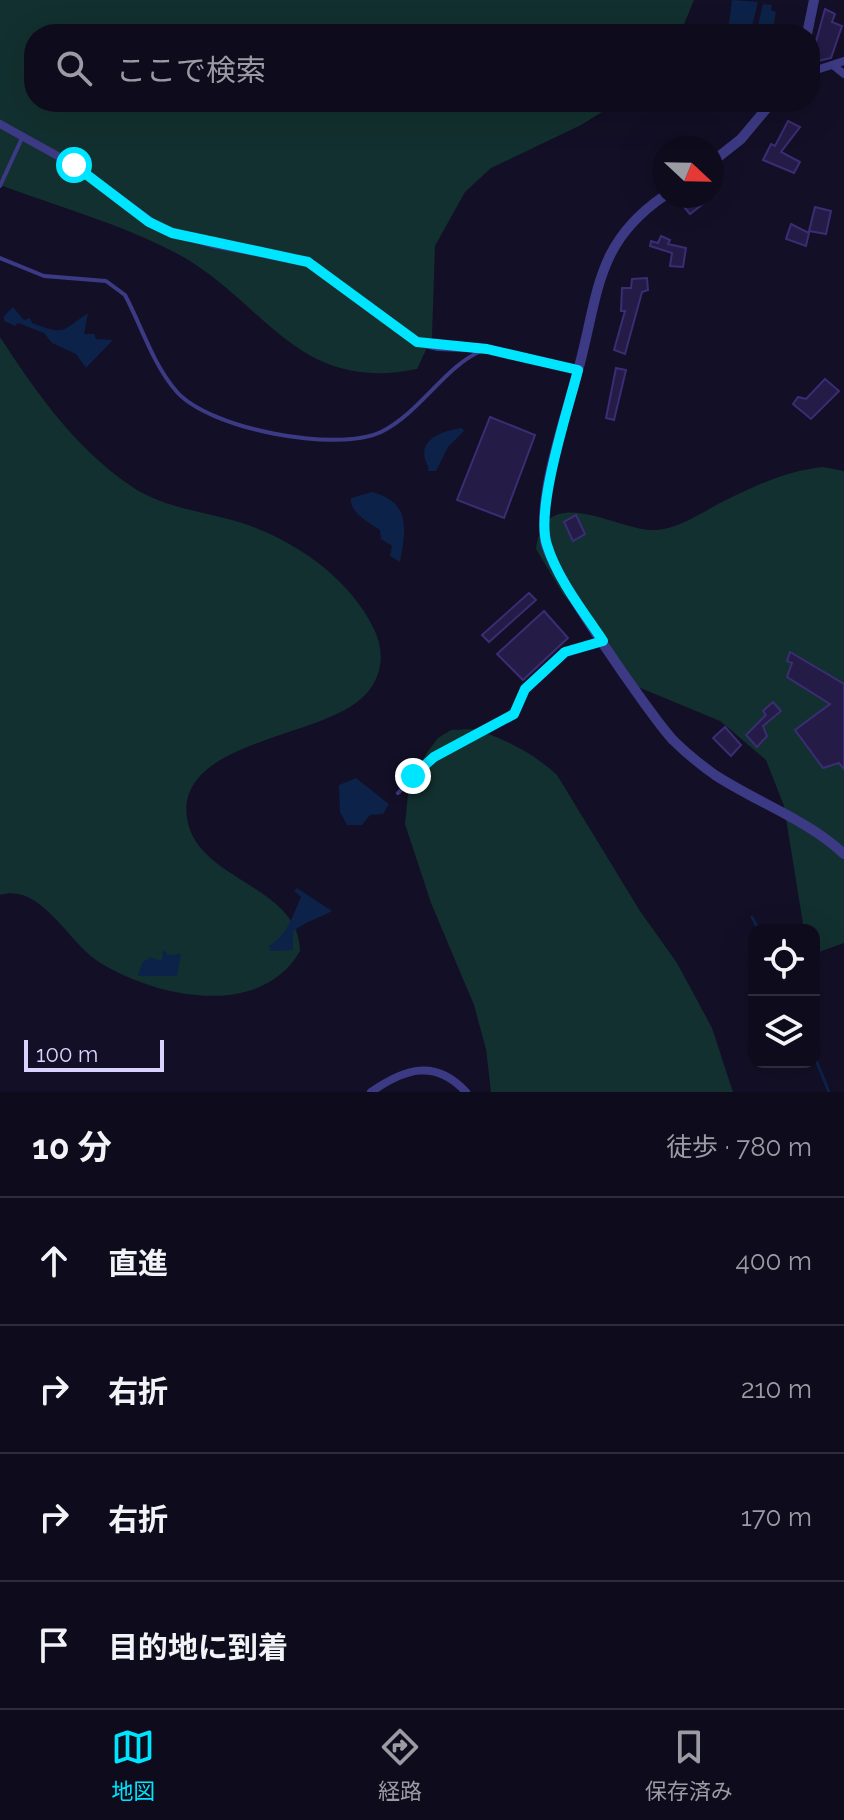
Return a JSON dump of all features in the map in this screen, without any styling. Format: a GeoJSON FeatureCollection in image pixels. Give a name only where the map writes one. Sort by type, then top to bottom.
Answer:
{"type":"FeatureCollection","features":[{"type":"Feature","properties":{"kind":"street"},"geometry":{"type":"LineString","coordinates":[[809,24],[814,0]]}},
{"type":"Feature","properties":{"kind":"street"},"geometry":{"type":"LineString","coordinates":[[820,70],[844,61]]}},
{"type":"Feature","properties":{"kind":"street"},"geometry":{"type":"LineString","coordinates":[[834,66],[844,74]]}},
{"type":"Feature","properties":{"kind":"street"},"geometry":{"type":"LineString","coordinates":[[724,152],[741,139],[764,112]]}},
{"type":"Feature","properties":{"kind":"street"},"geometry":{"type":"LineString","coordinates":[[0,124],[24,134],[74,165],[160,228],[212,244],[298,258],[417,342],[487,349],[578,370]]}},
{"type":"Feature","properties":{"kind":"street"},"geometry":{"type":"LineString","coordinates":[[652,206],[626,227],[611,250],[598,284],[548,494],[545,543],[564,584],[673,739],[714,774],[825,836],[844,854]]}},
{"type":"Feature","properties":{"kind":"street"},"geometry":{"type":"LineString","coordinates":[[371,1092],[403,1072],[426,1068],[451,1078],[466,1092]]}},
{"type":"Feature","properties":{"kind":"lane"},"geometry":{"type":"LineString","coordinates":[[0,186],[24,134]]}},
{"type":"Feature","properties":{"kind":"lane"},"geometry":{"type":"LineString","coordinates":[[0,258],[44,276],[113,284],[125,295],[171,385],[187,402],[243,424],[305,440],[340,442],[381,432],[428,398],[471,356],[487,349]]}},
{"type":"Feature","properties":{"kind":"lane"},"geometry":{"type":"LineString","coordinates":[[398,793],[434,757],[514,714],[525,689],[565,652],[603,641]]}},
{"type":"Feature","properties":{"kind":"green space"},"geometry":{"type":"Polygon","coordinates":[[[0,0],[694,0],[684,24],[24,24],[24,112],[602,112],[491,168],[465,192],[435,246],[432,337],[417,369],[375,373],[341,368],[311,356],[284,338],[207,273],[176,253],[112,225],[0,185],[0,0]]]}},
{"type":"Feature","properties":{"kind":"green space"},"geometry":{"type":"Polygon","coordinates":[[[0,337],[58,418],[111,471],[154,498],[249,525],[292,545],[348,591],[363,609],[378,638],[381,655],[379,672],[365,695],[345,710],[228,756],[204,772],[190,792],[187,818],[194,839],[208,856],[284,911],[296,929],[300,951],[282,973],[259,987],[233,994],[204,996],[146,984],[96,960],[28,897],[0,895],[0,337]]]}},
{"type":"Feature","properties":{"kind":"green space"},"geometry":{"type":"Polygon","coordinates":[[[823,467],[844,471],[844,943],[820,952],[820,924],[803,924],[784,806],[766,760],[720,721],[638,687],[563,594],[536,549],[542,528],[553,516],[586,514],[641,529],[664,529],[795,472],[823,467]]]}},
{"type":"Feature","properties":{"kind":"green space"},"geometry":{"type":"Polygon","coordinates":[[[474,729],[518,747],[557,775],[640,911],[677,963],[712,1028],[733,1092],[491,1092],[486,1049],[474,1005],[431,903],[405,824],[408,794],[426,754],[438,738],[451,730],[474,729]]]}},
{"type":"Feature","properties":{"kind":"water"},"geometry":{"type":"Polygon","coordinates":[[[732,0],[758,2],[752,24],[729,23],[732,0]]]}},
{"type":"Feature","properties":{"kind":"water"},"geometry":{"type":"Polygon","coordinates":[[[763,4],[772,5],[771,10],[776,12],[774,24],[758,24],[763,4]]]}},
{"type":"Feature","properties":{"kind":"water"},"geometry":{"type":"Polygon","coordinates":[[[13,307],[24,320],[30,318],[32,323],[58,330],[67,328],[88,313],[84,334],[94,334],[96,339],[113,340],[86,368],[76,354],[52,343],[44,333],[4,321],[4,316],[13,307]]]}},
{"type":"Feature","properties":{"kind":"water"},"geometry":{"type":"Polygon","coordinates":[[[462,428],[464,431],[448,447],[436,471],[428,471],[424,451],[426,445],[442,433],[462,428]]]}},
{"type":"Feature","properties":{"kind":"water"},"geometry":{"type":"Polygon","coordinates":[[[372,492],[385,497],[400,510],[404,539],[400,562],[390,556],[392,546],[381,539],[380,530],[361,517],[351,503],[351,498],[372,492]]]}},
{"type":"Feature","properties":{"kind":"water"},"geometry":{"type":"Polygon","coordinates":[[[356,778],[389,804],[383,814],[370,815],[362,825],[347,825],[340,812],[339,785],[356,778]]]}},
{"type":"Feature","properties":{"kind":"water"},"geometry":{"type":"Polygon","coordinates":[[[297,888],[332,911],[293,932],[293,950],[270,951],[269,946],[285,931],[301,897],[294,891],[297,888]]]}},
{"type":"Feature","properties":{"kind":"water"},"geometry":{"type":"Polygon","coordinates":[[[163,949],[168,955],[181,954],[177,976],[138,976],[142,963],[150,957],[162,961],[163,949]]]}},
{"type":"Feature","properties":{"kind":"building"},"geometry":{"type":"Polygon","coordinates":[[[825,9],[835,14],[832,22],[842,26],[831,58],[820,61],[820,27],[825,9]]]}},
{"type":"Feature","properties":{"kind":"building"},"geometry":{"type":"Polygon","coordinates":[[[788,121],[800,127],[781,152],[800,162],[794,173],[763,160],[771,144],[775,146],[788,121]]]}},
{"type":"Feature","properties":{"kind":"building"},"geometry":{"type":"Polygon","coordinates":[[[815,207],[831,211],[826,234],[809,231],[815,207]]]}},
{"type":"Feature","properties":{"kind":"building"},"geometry":{"type":"Polygon","coordinates":[[[791,224],[809,233],[806,246],[786,239],[791,224]]]}},
{"type":"Feature","properties":{"kind":"building"},"geometry":{"type":"Polygon","coordinates":[[[661,236],[670,240],[668,244],[686,248],[683,267],[670,266],[672,253],[650,246],[651,241],[658,243],[661,236]]]}},
{"type":"Feature","properties":{"kind":"building"},"geometry":{"type":"Polygon","coordinates":[[[647,278],[648,290],[642,292],[625,354],[614,350],[625,311],[621,311],[622,288],[631,288],[632,279],[647,278]]]}},
{"type":"Feature","properties":{"kind":"building"},"geometry":{"type":"Polygon","coordinates":[[[616,368],[626,370],[614,420],[606,418],[616,368]]]}},
{"type":"Feature","properties":{"kind":"building"},"geometry":{"type":"Polygon","coordinates":[[[825,379],[839,391],[811,419],[793,404],[798,397],[806,399],[825,379]]]}},
{"type":"Feature","properties":{"kind":"building"},"geometry":{"type":"Polygon","coordinates":[[[490,417],[535,435],[504,518],[457,500],[490,417]]]}},
{"type":"Feature","properties":{"kind":"building"},"geometry":{"type":"Polygon","coordinates":[[[576,515],[585,534],[573,541],[564,522],[576,515]]]}},
{"type":"Feature","properties":{"kind":"building"},"geometry":{"type":"Polygon","coordinates":[[[529,593],[536,600],[489,642],[482,635],[529,593]]]}},
{"type":"Feature","properties":{"kind":"building"},"geometry":{"type":"Polygon","coordinates":[[[544,611],[568,638],[523,680],[497,654],[544,611]]]}},
{"type":"Feature","properties":{"kind":"building"},"geometry":{"type":"Polygon","coordinates":[[[790,652],[844,684],[844,769],[839,763],[823,768],[795,730],[830,704],[787,677],[792,663],[787,661],[790,652]]]}},
{"type":"Feature","properties":{"kind":"building"},"geometry":{"type":"Polygon","coordinates":[[[773,702],[781,711],[763,726],[767,736],[757,747],[746,735],[766,715],[763,711],[773,702]]]}},
{"type":"Feature","properties":{"kind":"building"},"geometry":{"type":"Polygon","coordinates":[[[725,727],[741,745],[731,756],[713,738],[725,727]]]}},
{"type":"Feature","properties":{"kind":"waterway"},"geometry":{"type":"LineString","coordinates":[[752,917],[756,924]]}},
{"type":"Feature","properties":{"kind":"waterway"},"geometry":{"type":"LineString","coordinates":[[819,1068],[829,1092]]}},
{"type":"Feature","properties":{"kind":"route"},"geometry":{"type":"LineString","coordinates":[[74,165],[149,222],[172,233],[253,253],[288,256],[308,262],[417,342],[438,347],[487,349],[578,370],[548,494],[545,543],[564,584],[603,641],[565,652],[525,689],[514,714],[448,748],[413,776]]}}]}
